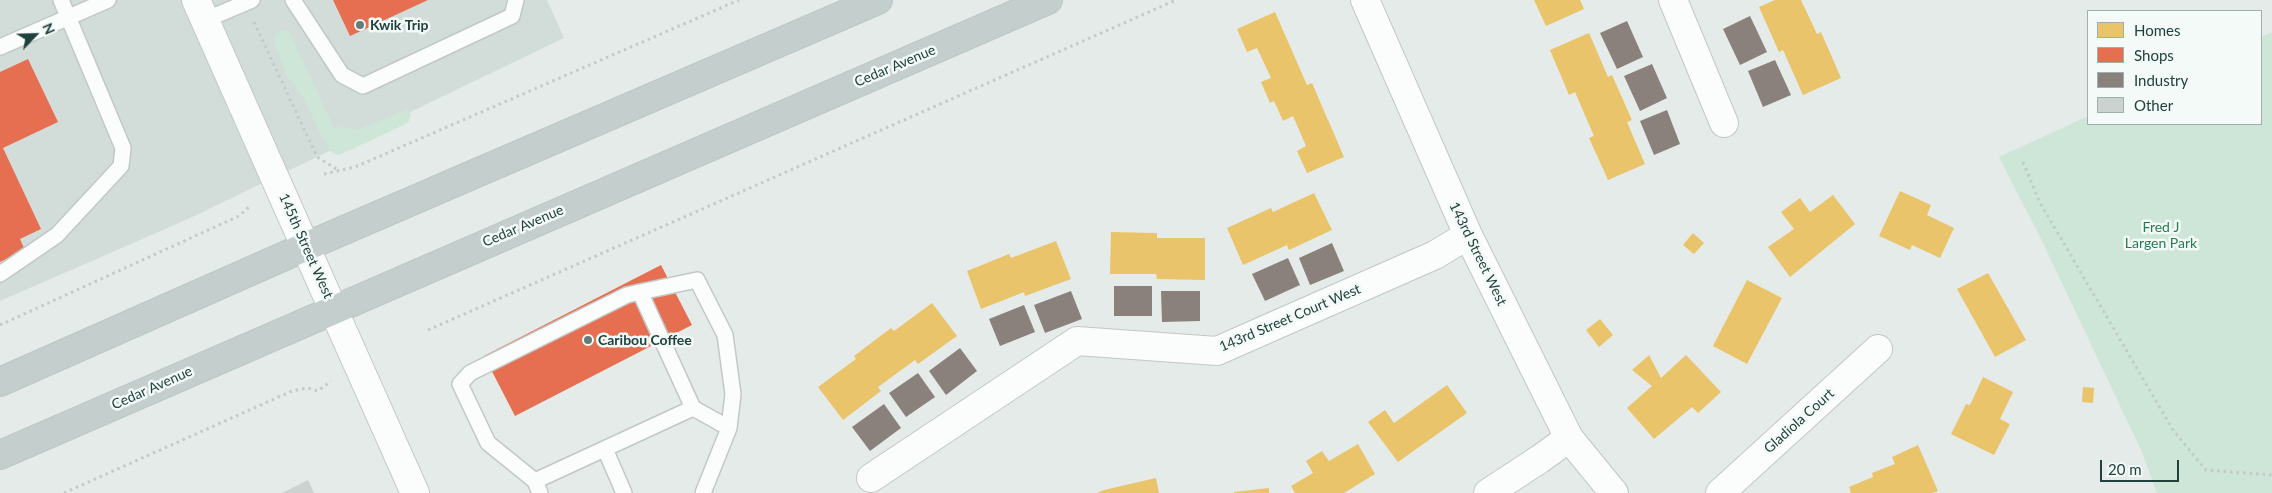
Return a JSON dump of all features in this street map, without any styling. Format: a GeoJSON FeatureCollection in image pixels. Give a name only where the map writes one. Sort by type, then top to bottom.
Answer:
{"type":"FeatureCollection","features":[{"type":"Feature","properties":{"kind":"highway"},"geometry":{"type":"LineString","coordinates":[[0,382],[306,247],[878,0]]}},
{"type":"Feature","properties":{"kind":"highway","name":"Cedar Avenue"},"geometry":{"type":"LineString","coordinates":[[0,455],[1048,0]]}},
{"type":"Feature","properties":{"kind":"street","name":"143rd Street West"},"geometry":{"type":"LineString","coordinates":[[1366,0],[1468,235],[1569,438],[1614,493]]}},
{"type":"Feature","properties":{"kind":"street"},"geometry":{"type":"LineString","coordinates":[[1673,0],[1724,123]]}},
{"type":"Feature","properties":{"kind":"street","name":"145th Street West"},"geometry":{"type":"LineString","coordinates":[[201,10],[415,493]]}},
{"type":"Feature","properties":{"kind":"street","name":"143rd Street Court West"},"geometry":{"type":"LineString","coordinates":[[872,478],[1077,341],[1217,351],[1426,259],[1468,235]]}},
{"type":"Feature","properties":{"kind":"street","name":"Gladiola Court"},"geometry":{"type":"LineString","coordinates":[[1720,493],[1878,349]]}},
{"type":"Feature","properties":{"kind":"street"},"geometry":{"type":"LineString","coordinates":[[1488,493],[1569,438]]}},
{"type":"Feature","properties":{"kind":"lane"},"geometry":{"type":"LineString","coordinates":[[0,274],[57,236],[121,166],[124,148],[61,0]]}},
{"type":"Feature","properties":{"kind":"lane"},"geometry":{"type":"LineString","coordinates":[[0,47],[108,0]]}},
{"type":"Feature","properties":{"kind":"lane"},"geometry":{"type":"LineString","coordinates":[[294,0],[342,76],[363,86],[512,16],[516,0]]}},
{"type":"Feature","properties":{"kind":"lane"},"geometry":{"type":"LineString","coordinates":[[201,10],[249,2]]}},
{"type":"Feature","properties":{"kind":"lane"},"geometry":{"type":"LineString","coordinates":[[693,408],[605,449],[538,487],[488,443],[460,384],[470,373],[627,295],[697,280],[725,335],[733,394],[729,428],[703,493]]}},
{"type":"Feature","properties":{"kind":"lane"},"geometry":{"type":"LineString","coordinates":[[640,292],[693,408],[729,428]]}},
{"type":"Feature","properties":{"kind":"lane"},"geometry":{"type":"LineString","coordinates":[[605,449],[624,493]]}},
{"type":"Feature","properties":{"kind":"path"},"geometry":{"type":"LineString","coordinates":[[324,174],[355,167],[739,0]]}},
{"type":"Feature","properties":{"kind":"path"},"geometry":{"type":"LineString","coordinates":[[428,330],[1176,0]]}},
{"type":"Feature","properties":{"kind":"path"},"geometry":{"type":"LineString","coordinates":[[249,2],[317,157],[338,170]]}},
{"type":"Feature","properties":{"kind":"path"},"geometry":{"type":"LineString","coordinates":[[2023,162],[2039,202],[2173,430],[2206,470],[2272,475]]}},
{"type":"Feature","properties":{"kind":"path"},"geometry":{"type":"LineString","coordinates":[[0,325],[239,216],[250,206]]}},
{"type":"Feature","properties":{"kind":"path"},"geometry":{"type":"LineString","coordinates":[[64,493],[292,391],[307,388],[318,391],[331,381]]}},
{"type":"Feature","properties":{"kind":"shaded area"},"geometry":{"type":"Polygon","coordinates":[[[0,0],[547,0],[564,38],[186,220],[0,301],[0,0]]]}},
{"type":"Feature","properties":{"kind":"green space"},"geometry":{"type":"Polygon","coordinates":[[[285,30],[289,31],[334,128],[357,130],[406,110],[409,110],[411,115],[408,123],[339,155],[332,153],[304,99],[287,76],[274,42],[275,34],[285,30]]]}},
{"type":"Feature","properties":{"kind":"green space","name":"Fred J Largen Park"},"geometry":{"type":"Polygon","coordinates":[[[2272,32],[2272,493],[2157,493],[2141,450],[2042,241],[1999,157],[2087,116],[2087,125],[2262,125],[2262,37],[2272,32]]]}},
{"type":"Feature","properties":{"kind":"building: Homes"},"geometry":{"type":"Polygon","coordinates":[[[1534,0],[1580,0],[1584,9],[1546,26],[1534,0]]]}},
{"type":"Feature","properties":{"kind":"building: Homes"},"geometry":{"type":"Polygon","coordinates":[[[1775,0],[1801,0],[1817,34],[1821,32],[1841,78],[1803,95],[1783,50],[1779,52],[1759,7],[1775,0]]]}},
{"type":"Feature","properties":{"kind":"building: Homes"},"geometry":{"type":"Polygon","coordinates":[[[1275,12],[1307,85],[1312,83],[1344,157],[1307,173],[1297,151],[1306,146],[1293,116],[1283,121],[1274,101],[1270,103],[1261,82],[1271,78],[1257,48],[1247,52],[1237,29],[1275,12]]]}},
{"type":"Feature","properties":{"kind":"building: Homes"},"geometry":{"type":"Polygon","coordinates":[[[1589,33],[1608,77],[1612,75],[1632,120],[1627,122],[1645,164],[1608,180],[1589,138],[1594,136],[1575,92],[1569,95],[1550,50],[1589,33]]]}},
{"type":"Feature","properties":{"kind":"building: Homes"},"geometry":{"type":"Polygon","coordinates":[[[1900,191],[1931,205],[1927,215],[1954,228],[1940,258],[1912,245],[1910,250],[1879,236],[1900,191]]]}},
{"type":"Feature","properties":{"kind":"building: Homes"},"geometry":{"type":"Polygon","coordinates":[[[1314,193],[1332,230],[1289,250],[1287,245],[1243,265],[1227,228],[1271,208],[1273,212],[1314,193]]]}},
{"type":"Feature","properties":{"kind":"building: Homes"},"geometry":{"type":"Polygon","coordinates":[[[1833,195],[1855,224],[1790,277],[1768,247],[1794,229],[1781,212],[1800,198],[1810,212],[1833,195]]]}},
{"type":"Feature","properties":{"kind":"building: Homes"},"geometry":{"type":"Polygon","coordinates":[[[1111,232],[1157,233],[1157,238],[1205,238],[1205,280],[1157,279],[1156,274],[1110,274],[1111,232]]]}},
{"type":"Feature","properties":{"kind":"building: Homes"},"geometry":{"type":"Polygon","coordinates":[[[1693,233],[1704,243],[1694,254],[1683,245],[1693,233]]]}},
{"type":"Feature","properties":{"kind":"building: Homes"},"geometry":{"type":"Polygon","coordinates":[[[1056,241],[1071,279],[1025,296],[1024,292],[981,309],[967,271],[1009,254],[1011,258],[1056,241]]]}},
{"type":"Feature","properties":{"kind":"building: Homes"},"geometry":{"type":"Polygon","coordinates":[[[1988,273],[2026,340],[1995,357],[1957,289],[1988,273]]]}},
{"type":"Feature","properties":{"kind":"building: Homes"},"geometry":{"type":"Polygon","coordinates":[[[1747,280],[1782,298],[1747,364],[1713,346],[1747,280]]]}},
{"type":"Feature","properties":{"kind":"building: Homes"},"geometry":{"type":"Polygon","coordinates":[[[932,303],[957,336],[918,364],[915,360],[878,387],[881,391],[843,420],[818,387],[856,359],[854,356],[891,328],[894,331],[932,303]]]}},
{"type":"Feature","properties":{"kind":"building: Homes"},"geometry":{"type":"Polygon","coordinates":[[[1600,319],[1613,335],[1599,347],[1586,330],[1600,319]]]}},
{"type":"Feature","properties":{"kind":"building: Homes"},"geometry":{"type":"Polygon","coordinates":[[[1649,355],[1661,378],[1686,355],[1721,392],[1698,413],[1692,407],[1654,439],[1627,408],[1652,386],[1632,370],[1649,355]]]}},
{"type":"Feature","properties":{"kind":"building: Homes"},"geometry":{"type":"Polygon","coordinates":[[[1983,377],[2013,392],[2000,419],[2010,424],[1994,455],[1951,434],[1966,404],[1970,405],[1983,377]]]}},
{"type":"Feature","properties":{"kind":"building: Homes"},"geometry":{"type":"Polygon","coordinates":[[[1447,385],[1467,413],[1398,462],[1368,422],[1385,410],[1394,423],[1447,385]]]}},
{"type":"Feature","properties":{"kind":"building: Homes"},"geometry":{"type":"Polygon","coordinates":[[[2083,387],[2094,388],[2093,403],[2082,402],[2083,387]]]}},
{"type":"Feature","properties":{"kind":"building: Homes"},"geometry":{"type":"Polygon","coordinates":[[[1358,444],[1375,474],[1344,493],[1295,493],[1291,486],[1313,473],[1306,461],[1322,451],[1329,461],[1358,444]]]}},
{"type":"Feature","properties":{"kind":"building: Homes"},"geometry":{"type":"Polygon","coordinates":[[[1918,445],[1938,491],[1932,493],[1851,493],[1849,487],[1873,477],[1872,473],[1895,464],[1892,457],[1918,445]]]}},
{"type":"Feature","properties":{"kind":"building: Homes"},"geometry":{"type":"Polygon","coordinates":[[[1156,478],[1159,493],[1097,493],[1104,490],[1156,478]]]}},
{"type":"Feature","properties":{"kind":"building: Homes"},"geometry":{"type":"Polygon","coordinates":[[[1269,488],[1269,493],[1234,493],[1234,492],[1269,488]]]}},
{"type":"Feature","properties":{"kind":"building: Shops","name":"Kwik Trip"},"geometry":{"type":"Polygon","coordinates":[[[333,0],[428,0],[350,36],[333,0]]]}},
{"type":"Feature","properties":{"kind":"building: Shops"},"geometry":{"type":"Polygon","coordinates":[[[28,59],[58,122],[3,148],[41,229],[20,239],[25,250],[0,262],[0,72],[28,59]]]}},
{"type":"Feature","properties":{"kind":"building: Shops","name":"Caribou Coffee"},"geometry":{"type":"Polygon","coordinates":[[[661,265],[692,325],[515,416],[484,356],[661,265]]]}},
{"type":"Feature","properties":{"kind":"building: Industry"},"geometry":{"type":"Polygon","coordinates":[[[1750,16],[1767,52],[1740,65],[1723,29],[1750,16]]]}},
{"type":"Feature","properties":{"kind":"building: Industry"},"geometry":{"type":"Polygon","coordinates":[[[1627,21],[1643,57],[1617,69],[1600,33],[1627,21]]]}},
{"type":"Feature","properties":{"kind":"building: Industry"},"geometry":{"type":"Polygon","coordinates":[[[1775,60],[1791,95],[1763,107],[1748,71],[1775,60]]]}},
{"type":"Feature","properties":{"kind":"building: Industry"},"geometry":{"type":"Polygon","coordinates":[[[1652,64],[1667,98],[1640,111],[1624,76],[1652,64]]]}},
{"type":"Feature","properties":{"kind":"building: Industry"},"geometry":{"type":"Polygon","coordinates":[[[1667,110],[1680,144],[1654,155],[1640,121],[1667,110]]]}},
{"type":"Feature","properties":{"kind":"building: Industry"},"geometry":{"type":"Polygon","coordinates":[[[1332,243],[1344,271],[1310,285],[1299,258],[1332,243]]]}},
{"type":"Feature","properties":{"kind":"building: Industry"},"geometry":{"type":"Polygon","coordinates":[[[1288,258],[1300,285],[1265,301],[1252,274],[1288,258]]]}},
{"type":"Feature","properties":{"kind":"building: Industry"},"geometry":{"type":"Polygon","coordinates":[[[1114,286],[1152,286],[1152,316],[1114,316],[1114,286]]]}},
{"type":"Feature","properties":{"kind":"building: Industry"},"geometry":{"type":"Polygon","coordinates":[[[1071,291],[1082,319],[1045,333],[1034,305],[1071,291]]]}},
{"type":"Feature","properties":{"kind":"building: Industry"},"geometry":{"type":"Polygon","coordinates":[[[1161,291],[1200,291],[1200,321],[1162,322],[1161,291]]]}},
{"type":"Feature","properties":{"kind":"building: Industry"},"geometry":{"type":"Polygon","coordinates":[[[1024,305],[1035,332],[1000,346],[989,319],[1024,305]]]}},
{"type":"Feature","properties":{"kind":"building: Industry"},"geometry":{"type":"Polygon","coordinates":[[[960,348],[977,371],[946,395],[929,371],[960,348]]]}},
{"type":"Feature","properties":{"kind":"building: Industry"},"geometry":{"type":"Polygon","coordinates":[[[918,373],[935,397],[906,417],[889,393],[918,373]]]}},
{"type":"Feature","properties":{"kind":"building: Industry"},"geometry":{"type":"Polygon","coordinates":[[[884,404],[901,428],[870,451],[852,427],[884,404]]]}},
{"type":"Feature","properties":{"kind":"building: Other"},"geometry":{"type":"Polygon","coordinates":[[[308,480],[314,493],[281,493],[288,490],[308,480]]]}},
{"type":"Feature","properties":{"kind":"place","name":"Kwik Trip"},"geometry":{"type":"Point","coordinates":[360,25]}},
{"type":"Feature","properties":{"kind":"place","name":"Caribou Coffee"},"geometry":{"type":"Point","coordinates":[588,340]}}]}
